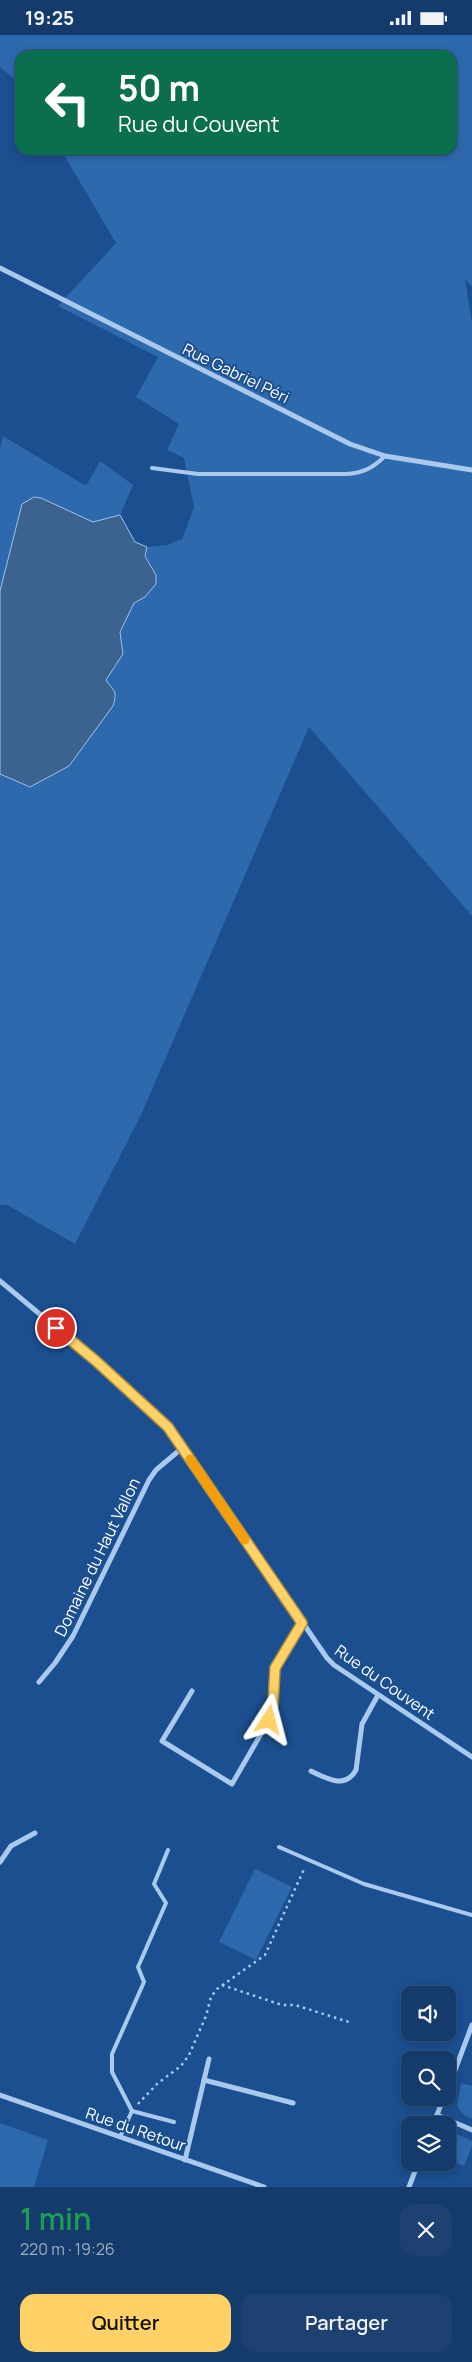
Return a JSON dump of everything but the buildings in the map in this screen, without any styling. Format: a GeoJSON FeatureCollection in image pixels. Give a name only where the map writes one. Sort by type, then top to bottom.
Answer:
{"type":"FeatureCollection","features":[{"type":"Feature","properties":{"kind":"street","name":"Rue Gabriel Péri"},"geometry":{"type":"LineString","coordinates":[[0,268],[350,444],[385,456],[472,470]]}},
{"type":"Feature","properties":{"kind":"street","name":"Rue du Couvent"},"geometry":{"type":"LineString","coordinates":[[0,1281],[144,1404],[168,1427],[302,1623],[334,1665],[472,1757]]}},
{"type":"Feature","properties":{"kind":"street","name":"Domaine du Haut Vallon"},"geometry":{"type":"LineString","coordinates":[[39,1682],[70,1642],[146,1485],[156,1470],[182,1448]]}},
{"type":"Feature","properties":{"kind":"street"},"geometry":{"type":"LineString","coordinates":[[192,1691],[162,1741],[232,1784],[269,1720],[273,1705],[275,1668],[302,1623]]}},
{"type":"Feature","properties":{"kind":"street"},"geometry":{"type":"LineString","coordinates":[[311,1771],[335,1781],[342,1781],[354,1775],[362,1724],[378,1695]]}},
{"type":"Feature","properties":{"kind":"street"},"geometry":{"type":"LineString","coordinates":[[0,1862],[11,1846],[36,1833]]}},
{"type":"Feature","properties":{"kind":"street"},"geometry":{"type":"LineString","coordinates":[[456,2068],[472,2025]]}},
{"type":"Feature","properties":{"kind":"street"},"geometry":{"type":"LineString","coordinates":[[185,2160],[209,2059]]}},
{"type":"Feature","properties":{"kind":"street"},"geometry":{"type":"LineString","coordinates":[[204,2080],[293,2103]]}},
{"type":"Feature","properties":{"kind":"street","name":"Rue du Retour"},"geometry":{"type":"LineString","coordinates":[[0,2095],[264,2187]]}},
{"type":"Feature","properties":{"kind":"street"},"geometry":{"type":"LineString","coordinates":[[440,2106],[437,2115],[472,2130]]}},
{"type":"Feature","properties":{"kind":"street"},"geometry":{"type":"LineString","coordinates":[[409,2187],[415,2171]]}},
{"type":"Feature","properties":{"kind":"lane"},"geometry":{"type":"LineString","coordinates":[[152,468],[198,474],[346,474],[361,473],[377,464],[385,456]]}},
{"type":"Feature","properties":{"kind":"lane"},"geometry":{"type":"LineString","coordinates":[[279,1847],[378,1889],[472,1915]]}},
{"type":"Feature","properties":{"kind":"lane"},"geometry":{"type":"LineString","coordinates":[[168,1850],[154,1884],[166,1903],[138,1967],[144,1982],[112,2055],[112,2072],[132,2111],[174,2122]]}},
{"type":"Feature","properties":{"kind":"lane"},"geometry":{"type":"LineString","coordinates":[[120,2137],[132,2111]]}},
{"type":"Feature","properties":{"kind":"path"},"geometry":{"type":"LineString","coordinates":[[132,2111],[158,2083],[181,2066],[189,2055],[206,2016],[211,1997],[222,1985],[266,1955],[308,1860]]}},
{"type":"Feature","properties":{"kind":"path"},"geometry":{"type":"LineString","coordinates":[[222,1985],[282,2005],[295,2005],[349,2022]]}},
{"type":"Feature","properties":{"kind":"shaded area"},"geometry":{"type":"Polygon","coordinates":[[[0,35],[472,35],[472,287],[465,279],[472,324],[472,916],[309,727],[141,1115],[75,1244],[7,1205],[0,1205],[0,774],[30,787],[69,766],[113,706],[115,694],[106,681],[123,654],[120,632],[134,603],[145,597],[153,567],[145,556],[147,547],[168,545],[182,539],[194,507],[184,458],[167,450],[179,424],[136,397],[158,357],[58,306],[116,243],[64,155],[457,155],[457,50],[15,50],[15,80],[0,67],[0,35]]]}},
{"type":"Feature","properties":{"kind":"shaded area"},"geometry":{"type":"Polygon","coordinates":[[[3,436],[86,486],[100,461],[133,485],[120,515],[93,522],[41,498],[22,504],[0,591],[0,449],[3,436]]]}},
{"type":"Feature","properties":{"kind":"shaded area"},"geometry":{"type":"Polygon","coordinates":[[[34,497],[41,498],[93,522],[120,515],[135,542],[147,547],[145,556],[156,575],[156,584],[145,597],[134,603],[120,632],[123,654],[106,680],[115,694],[113,706],[69,766],[30,787],[0,774],[0,591],[22,504],[34,497]]]}},
{"type":"Feature","properties":{"kind":"shaded area"},"geometry":{"type":"Polygon","coordinates":[[[255,1869],[292,1887],[256,1960],[219,1942],[255,1869]]]}},
{"type":"Feature","properties":{"kind":"shaded area"},"geometry":{"type":"Polygon","coordinates":[[[461,2083],[472,2086],[472,2119],[464,2115],[457,2106],[461,2083]]]}},
{"type":"Feature","properties":{"kind":"shaded area"},"geometry":{"type":"Polygon","coordinates":[[[0,2123],[48,2140],[34,2187],[0,2187],[0,2123]]]}},
{"type":"Feature","properties":{"kind":"shaded area"},"geometry":{"type":"Polygon","coordinates":[[[456,2134],[472,2141],[472,2146],[464,2166],[456,2162],[456,2134]]]}},
{"type":"Feature","properties":{"kind":"slow traffic"},"geometry":{"type":"LineString","coordinates":[[190,1459],[245,1540]]}},
{"type":"Feature","properties":{"kind":"route"},"geometry":{"type":"LineString","coordinates":[[56,1328],[96,1361],[168,1427],[302,1623],[275,1668],[273,1705],[269,1720]]}}]}
